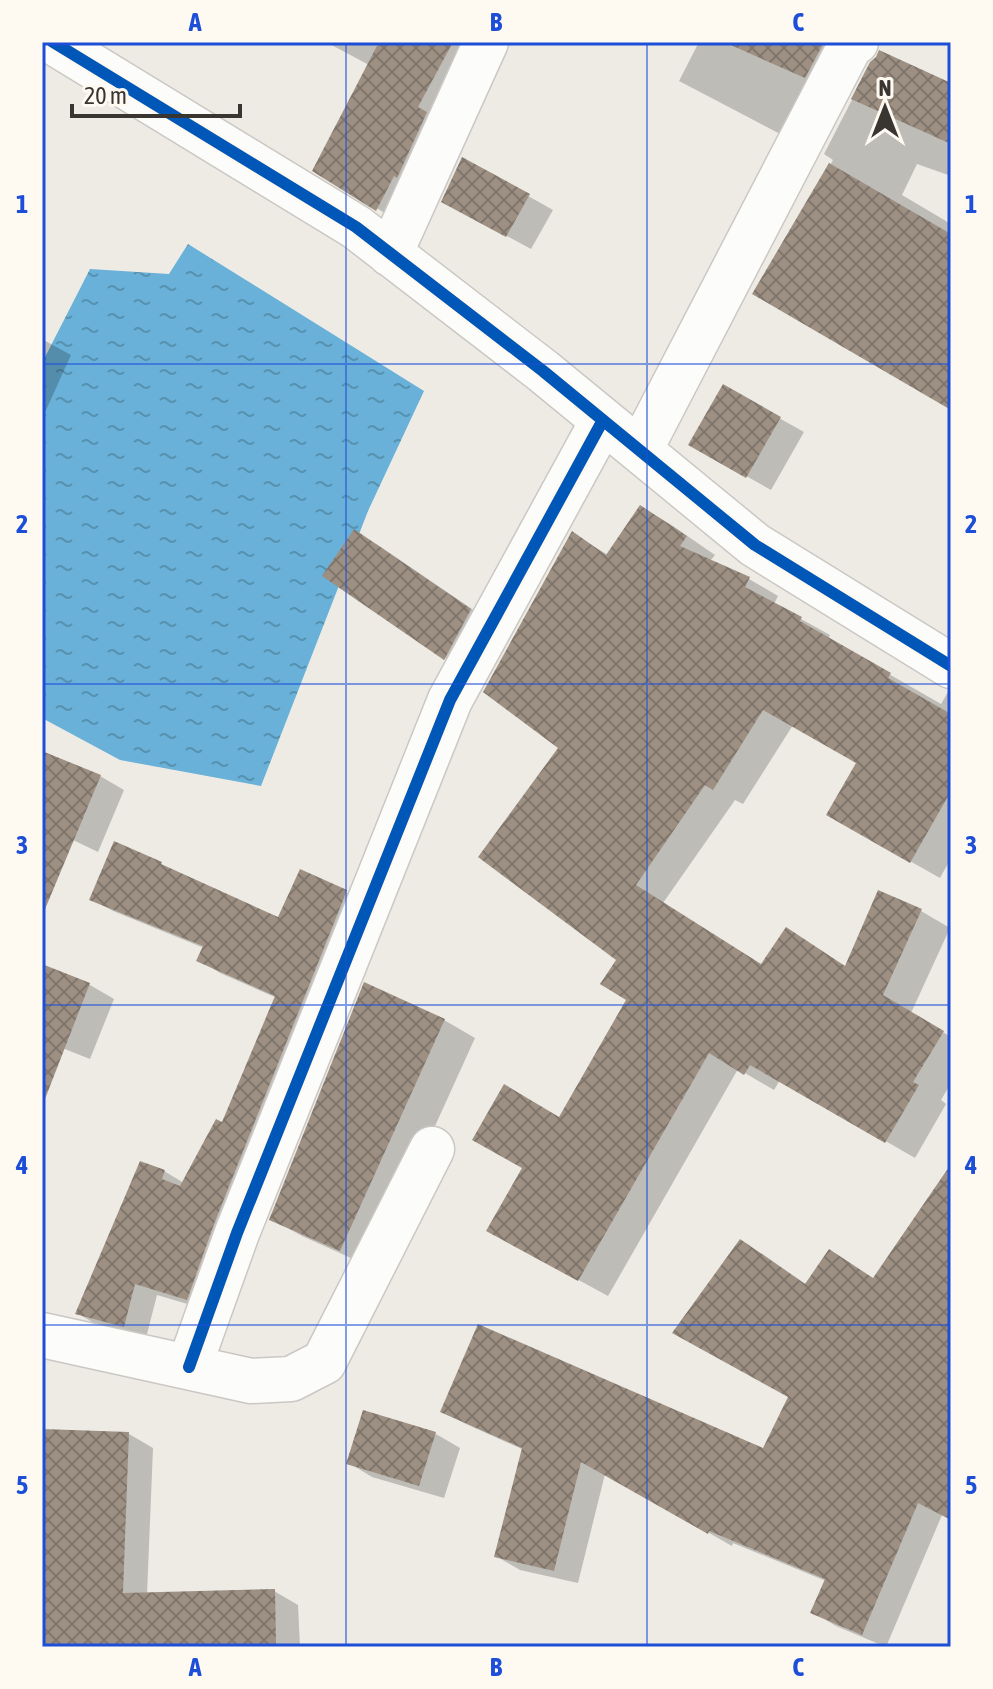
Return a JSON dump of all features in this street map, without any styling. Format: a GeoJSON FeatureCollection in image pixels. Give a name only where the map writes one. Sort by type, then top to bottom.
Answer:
{"type":"FeatureCollection","features":[{"type":"Feature","properties":{"kind":"street"},"geometry":{"type":"LineString","coordinates":[[53,42],[356,227],[543,371],[755,545],[951,666]]}},
{"type":"Feature","properties":{"kind":"street"},"geometry":{"type":"LineString","coordinates":[[390,254],[486,42]]}},
{"type":"Feature","properties":{"kind":"street"},"geometry":{"type":"LineString","coordinates":[[640,450],[851,44],[856,42]]}},
{"type":"Feature","properties":{"kind":"street"},"geometry":{"type":"LineString","coordinates":[[189,1367],[237,1233],[450,700],[603,420]]}},
{"type":"Feature","properties":{"kind":"street"},"geometry":{"type":"LineString","coordinates":[[42,1335],[251,1381],[291,1379],[324,1362],[432,1149]]}},
{"type":"Feature","properties":{"kind":"water"},"geometry":{"type":"Polygon","coordinates":[[[188,244],[424,391],[368,511],[261,786],[120,760],[42,718],[42,363],[90,269],[169,274],[188,244]]]}},
{"type":"Feature","properties":{"kind":"building"},"geometry":{"type":"Polygon","coordinates":[[[379,42],[453,42],[418,107],[427,112],[397,178],[394,176],[376,211],[312,171],[379,42]]]}},
{"type":"Feature","properties":{"kind":"building"},"geometry":{"type":"Polygon","coordinates":[[[724,42],[824,42],[805,78],[724,42]]]}},
{"type":"Feature","properties":{"kind":"building"},"geometry":{"type":"Polygon","coordinates":[[[879,50],[951,83],[951,144],[851,99],[879,50]]]}},
{"type":"Feature","properties":{"kind":"building"},"geometry":{"type":"Polygon","coordinates":[[[462,157],[530,194],[506,237],[441,202],[462,157]]]}},
{"type":"Feature","properties":{"kind":"building"},"geometry":{"type":"Polygon","coordinates":[[[829,163],[951,234],[951,410],[752,294],[829,163]]]}},
{"type":"Feature","properties":{"kind":"building"},"geometry":{"type":"Polygon","coordinates":[[[723,384],[781,417],[746,478],[688,445],[723,384]]]}},
{"type":"Feature","properties":{"kind":"building"},"geometry":{"type":"Polygon","coordinates":[[[640,505],[687,536],[680,546],[750,577],[745,587],[802,617],[800,621],[891,673],[888,678],[951,714],[951,791],[910,863],[826,815],[856,763],[763,710],[713,790],[705,785],[636,885],[761,964],[786,927],[845,966],[878,890],[922,909],[883,995],[944,1031],[913,1082],[919,1085],[885,1143],[750,1065],[744,1075],[709,1053],[578,1281],[486,1231],[522,1168],[472,1140],[504,1084],[559,1117],[626,1000],[600,984],[616,960],[478,857],[558,748],[483,692],[572,531],[606,555],[640,505]]]}},
{"type":"Feature","properties":{"kind":"building"},"geometry":{"type":"Polygon","coordinates":[[[354,529],[471,609],[444,660],[322,576],[354,529]]]}},
{"type":"Feature","properties":{"kind":"building"},"geometry":{"type":"Polygon","coordinates":[[[42,751],[101,775],[43,914],[42,914],[42,751]]]}},
{"type":"Feature","properties":{"kind":"building"},"geometry":{"type":"Polygon","coordinates":[[[114,841],[278,917],[300,869],[347,890],[214,1224],[187,1300],[135,1284],[124,1327],[75,1314],[140,1161],[165,1170],[162,1179],[180,1186],[216,1119],[222,1122],[275,996],[196,961],[203,946],[89,900],[114,841]]]}},
{"type":"Feature","properties":{"kind":"building"},"geometry":{"type":"Polygon","coordinates":[[[42,964],[90,983],[45,1099],[42,1099],[42,964]]]}},
{"type":"Feature","properties":{"kind":"building"},"geometry":{"type":"Polygon","coordinates":[[[364,982],[445,1019],[340,1251],[269,1220],[364,982]]]}},
{"type":"Feature","properties":{"kind":"building"},"geometry":{"type":"Polygon","coordinates":[[[951,1164],[951,1520],[918,1503],[862,1635],[810,1613],[825,1579],[709,1531],[708,1534],[581,1462],[554,1571],[494,1557],[522,1448],[440,1412],[478,1324],[763,1448],[788,1397],[672,1333],[740,1239],[805,1284],[829,1249],[873,1278],[951,1164]]]}},
{"type":"Feature","properties":{"kind":"building"},"geometry":{"type":"Polygon","coordinates":[[[363,1410],[436,1432],[419,1486],[346,1464],[363,1410]]]}},
{"type":"Feature","properties":{"kind":"building"},"geometry":{"type":"Polygon","coordinates":[[[42,1429],[129,1432],[123,1593],[275,1589],[276,1644],[42,1647],[42,1429]]]}},
{"type":"Feature","properties":{"kind":"cycle path"},"geometry":{"type":"LineString","coordinates":[[53,42],[356,227],[543,371],[755,545],[951,666]]}},
{"type":"Feature","properties":{"kind":"cycle path"},"geometry":{"type":"LineString","coordinates":[[189,1367],[237,1233],[450,700],[603,420]]}}]}
